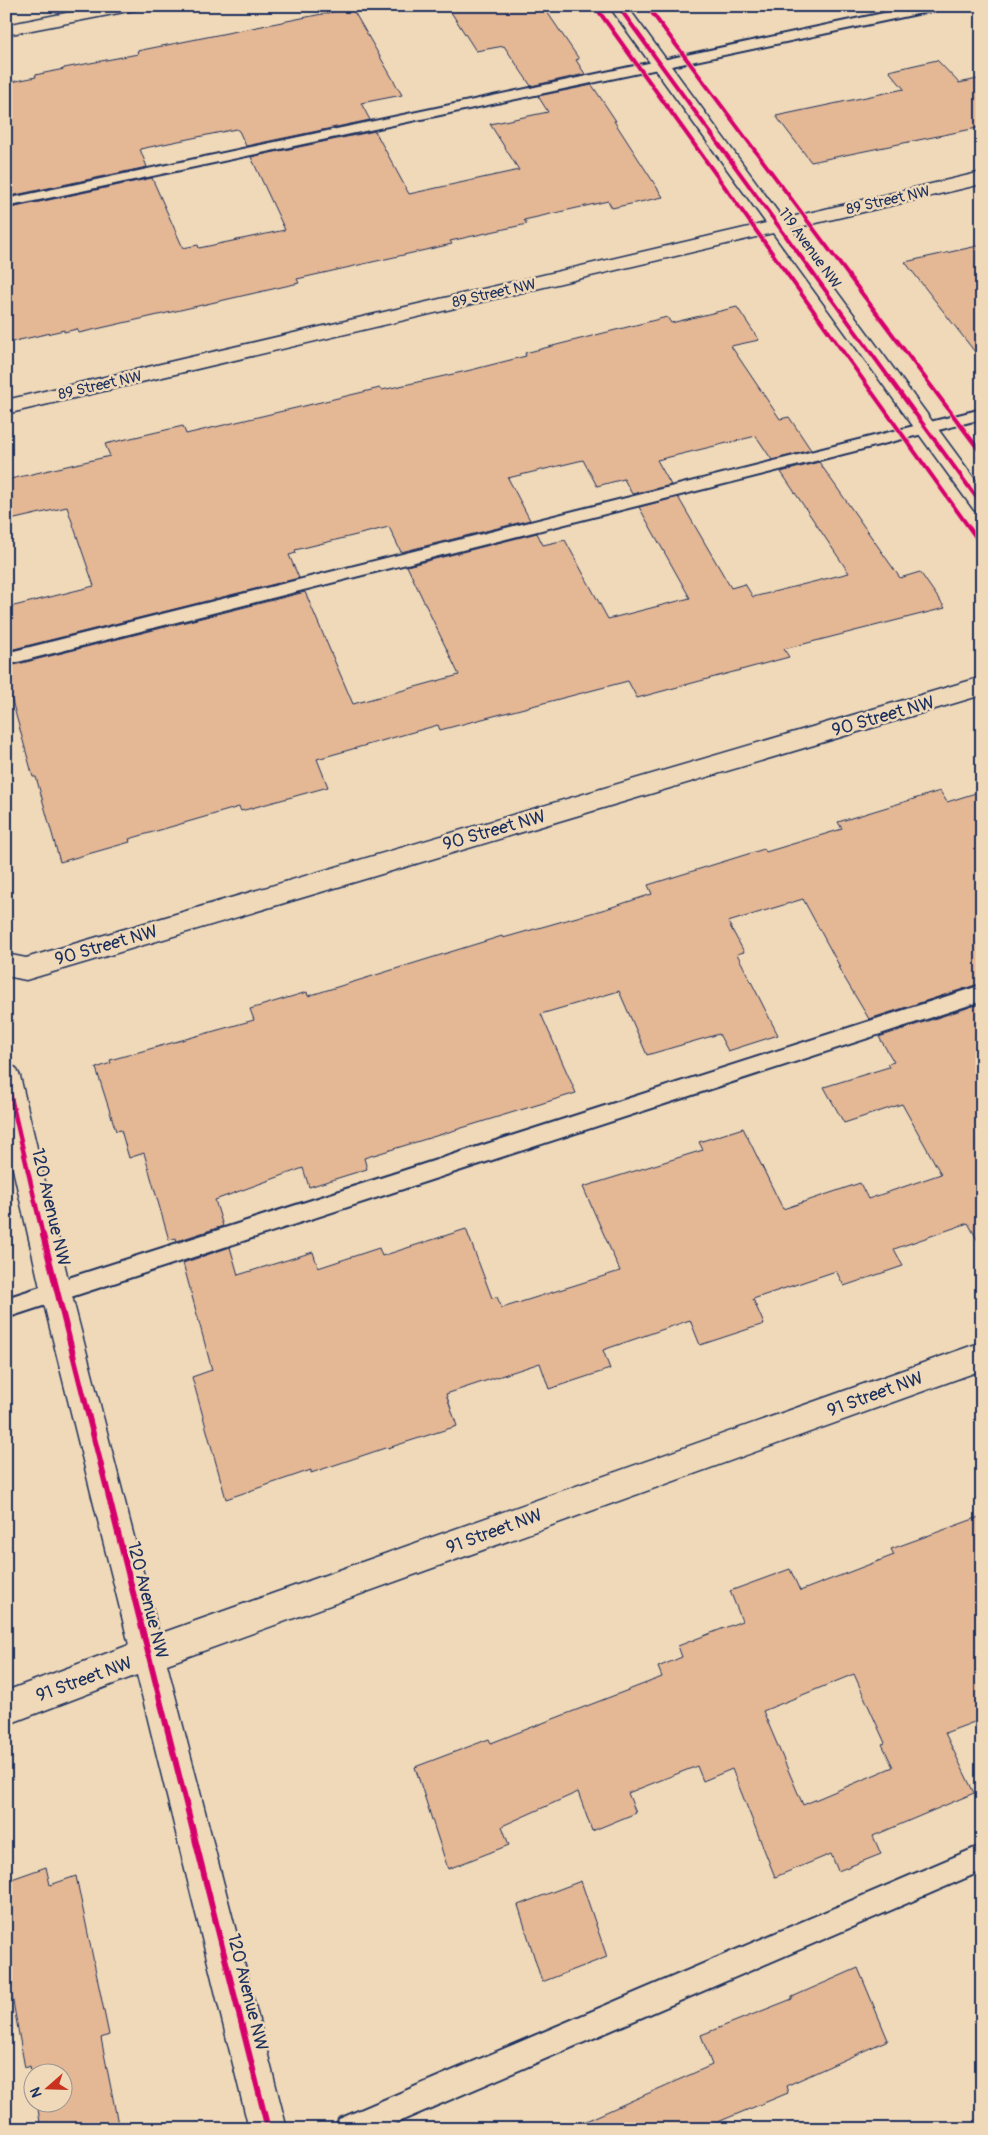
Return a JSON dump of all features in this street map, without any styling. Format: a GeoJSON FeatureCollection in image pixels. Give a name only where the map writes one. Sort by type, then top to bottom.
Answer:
{"type":"FeatureCollection","features":[{"type":"Feature","properties":{"kind":"street"},"geometry":{"type":"LineString","coordinates":[[6,30],[129,6]]}},
{"type":"Feature","properties":{"kind":"street","name":"119 Avenue NW"},"geometry":{"type":"LineString","coordinates":[[618,6],[982,505]]}},
{"type":"Feature","properties":{"kind":"street","name":"89 Street NW"},"geometry":{"type":"LineString","coordinates":[[6,407],[982,178]]}},
{"type":"Feature","properties":{"kind":"street","name":"90 Street NW"},"geometry":{"type":"LineString","coordinates":[[6,964],[26,969],[982,686]]}},
{"type":"Feature","properties":{"kind":"street","name":"120 Avenue NW"},"geometry":{"type":"LineString","coordinates":[[6,1076],[56,1292],[268,2129]]}},
{"type":"Feature","properties":{"kind":"street","name":"91 Street NW"},"geometry":{"type":"LineString","coordinates":[[6,1708],[147,1655],[982,1356]]}},
{"type":"Feature","properties":{"kind":"lane"},"geometry":{"type":"LineString","coordinates":[[6,203],[936,6]]}},
{"type":"Feature","properties":{"kind":"lane"},"geometry":{"type":"LineString","coordinates":[[6,659],[982,414]]}},
{"type":"Feature","properties":{"kind":"lane"},"geometry":{"type":"LineString","coordinates":[[6,1308],[982,993]]}},
{"type":"Feature","properties":{"kind":"lane"},"geometry":{"type":"LineString","coordinates":[[349,2129],[982,1858]]}},
{"type":"Feature","properties":{"kind":"building"},"geometry":{"type":"Polygon","coordinates":[[[447,6],[543,6],[579,59],[576,60],[585,74],[531,86],[504,46],[476,51],[447,6]]]}},
{"type":"Feature","properties":{"kind":"building"},"geometry":{"type":"Polygon","coordinates":[[[352,8],[402,95],[361,103],[370,120],[246,146],[239,131],[236,129],[140,149],[147,167],[6,197],[6,83],[36,77],[35,75],[64,68],[138,54],[137,51],[352,8]]]}},
{"type":"Feature","properties":{"kind":"building"},"geometry":{"type":"Polygon","coordinates":[[[937,60],[959,83],[982,78],[982,127],[811,162],[776,116],[904,89],[889,71],[937,60]]]}},
{"type":"Feature","properties":{"kind":"building"},"geometry":{"type":"Polygon","coordinates":[[[592,85],[663,197],[612,208],[608,201],[524,220],[527,224],[450,241],[452,244],[297,279],[299,283],[79,333],[77,329],[64,332],[64,330],[6,343],[6,209],[152,178],[183,248],[198,245],[199,248],[285,230],[251,157],[375,131],[409,194],[519,170],[490,124],[548,112],[538,96],[592,85]]]}},
{"type":"Feature","properties":{"kind":"building"},"geometry":{"type":"Polygon","coordinates":[[[982,245],[982,361],[905,262],[982,245]]]}},
{"type":"Feature","properties":{"kind":"building"},"geometry":{"type":"Polygon","coordinates":[[[737,307],[759,340],[731,346],[780,419],[789,417],[811,450],[772,460],[756,436],[657,460],[671,485],[632,494],[624,479],[597,486],[583,460],[508,478],[530,520],[401,552],[389,527],[295,550],[296,553],[289,555],[299,578],[6,651],[6,608],[94,586],[67,507],[6,521],[6,480],[110,456],[105,444],[183,426],[186,434],[380,388],[382,390],[471,370],[526,356],[525,353],[667,317],[671,323],[737,307]]]}},
{"type":"Feature","properties":{"kind":"building"},"geometry":{"type":"Polygon","coordinates":[[[819,462],[900,578],[920,572],[945,608],[784,649],[789,657],[637,698],[628,681],[440,730],[438,725],[317,759],[328,787],[241,811],[239,807],[129,839],[130,842],[60,862],[36,777],[33,777],[6,679],[6,667],[305,592],[353,704],[459,675],[407,566],[537,533],[543,545],[565,540],[608,619],[690,598],[639,507],[678,497],[731,588],[745,584],[753,597],[849,573],[781,472],[819,462]]]}},
{"type":"Feature","properties":{"kind":"building"},"geometry":{"type":"Polygon","coordinates":[[[940,791],[947,802],[982,791],[982,983],[869,1019],[838,967],[840,967],[803,899],[728,922],[744,952],[737,954],[778,1035],[728,1051],[719,1034],[647,1055],[619,991],[541,1014],[576,1093],[364,1158],[367,1169],[309,1187],[303,1168],[215,1200],[223,1226],[177,1241],[176,1238],[169,1240],[144,1153],[129,1158],[121,1130],[116,1131],[96,1068],[111,1063],[110,1060],[254,1020],[250,1009],[307,992],[308,996],[502,936],[503,938],[652,894],[648,885],[764,849],[766,852],[842,829],[838,822],[940,791]]]}},
{"type":"Feature","properties":{"kind":"building"},"geometry":{"type":"Polygon","coordinates":[[[982,1003],[982,1248],[968,1223],[894,1249],[903,1266],[844,1286],[836,1271],[753,1299],[764,1324],[700,1345],[690,1320],[603,1350],[610,1369],[549,1389],[540,1363],[446,1394],[457,1426],[311,1473],[311,1470],[226,1499],[192,1377],[212,1370],[183,1263],[230,1247],[238,1275],[313,1252],[318,1268],[379,1248],[382,1256],[466,1229],[492,1298],[497,1297],[502,1308],[620,1271],[583,1187],[703,1150],[699,1142],[743,1128],[783,1209],[860,1183],[868,1199],[941,1174],[902,1104],[844,1123],[824,1087],[889,1067],[887,1064],[894,1062],[879,1037],[982,1003]]]}},
{"type":"Feature","properties":{"kind":"building"},"geometry":{"type":"Polygon","coordinates":[[[982,1516],[982,1719],[945,1733],[974,1793],[873,1836],[881,1854],[838,1871],[831,1854],[775,1877],[732,1769],[703,1781],[697,1766],[628,1793],[636,1813],[592,1831],[578,1792],[502,1826],[509,1845],[448,1869],[415,1767],[489,1739],[491,1743],[662,1677],[658,1667],[682,1657],[678,1646],[742,1621],[730,1591],[790,1569],[800,1591],[894,1555],[891,1549],[982,1516]],[[854,1674],[763,1711],[803,1805],[893,1767],[882,1744],[885,1743],[854,1674]]]}},
{"type":"Feature","properties":{"kind":"building"},"geometry":{"type":"Polygon","coordinates":[[[46,1867],[50,1885],[76,1876],[109,2035],[101,2038],[119,2129],[41,2129],[38,2112],[72,2112],[72,2062],[24,2062],[6,1963],[6,1881],[46,1867]]]}},
{"type":"Feature","properties":{"kind":"building"},"geometry":{"type":"Polygon","coordinates":[[[581,1881],[607,1957],[542,1982],[518,1905],[581,1881]]]}},
{"type":"Feature","properties":{"kind":"building"},"geometry":{"type":"Polygon","coordinates":[[[858,1968],[888,2040],[786,2086],[788,2093],[701,2129],[568,2129],[712,2065],[701,2035],[792,1999],[792,1997],[858,1968]]]}},
{"type":"Feature","properties":{"kind":"cycle path"},"geometry":{"type":"LineString","coordinates":[[595,6],[982,545]]}},
{"type":"Feature","properties":{"kind":"cycle path"},"geometry":{"type":"LineString","coordinates":[[618,6],[982,505]]}},
{"type":"Feature","properties":{"kind":"cycle path"},"geometry":{"type":"LineString","coordinates":[[647,6],[982,454]]}},
{"type":"Feature","properties":{"kind":"cycle path"},"geometry":{"type":"LineString","coordinates":[[6,1076],[56,1292],[268,2129]]}}]}
